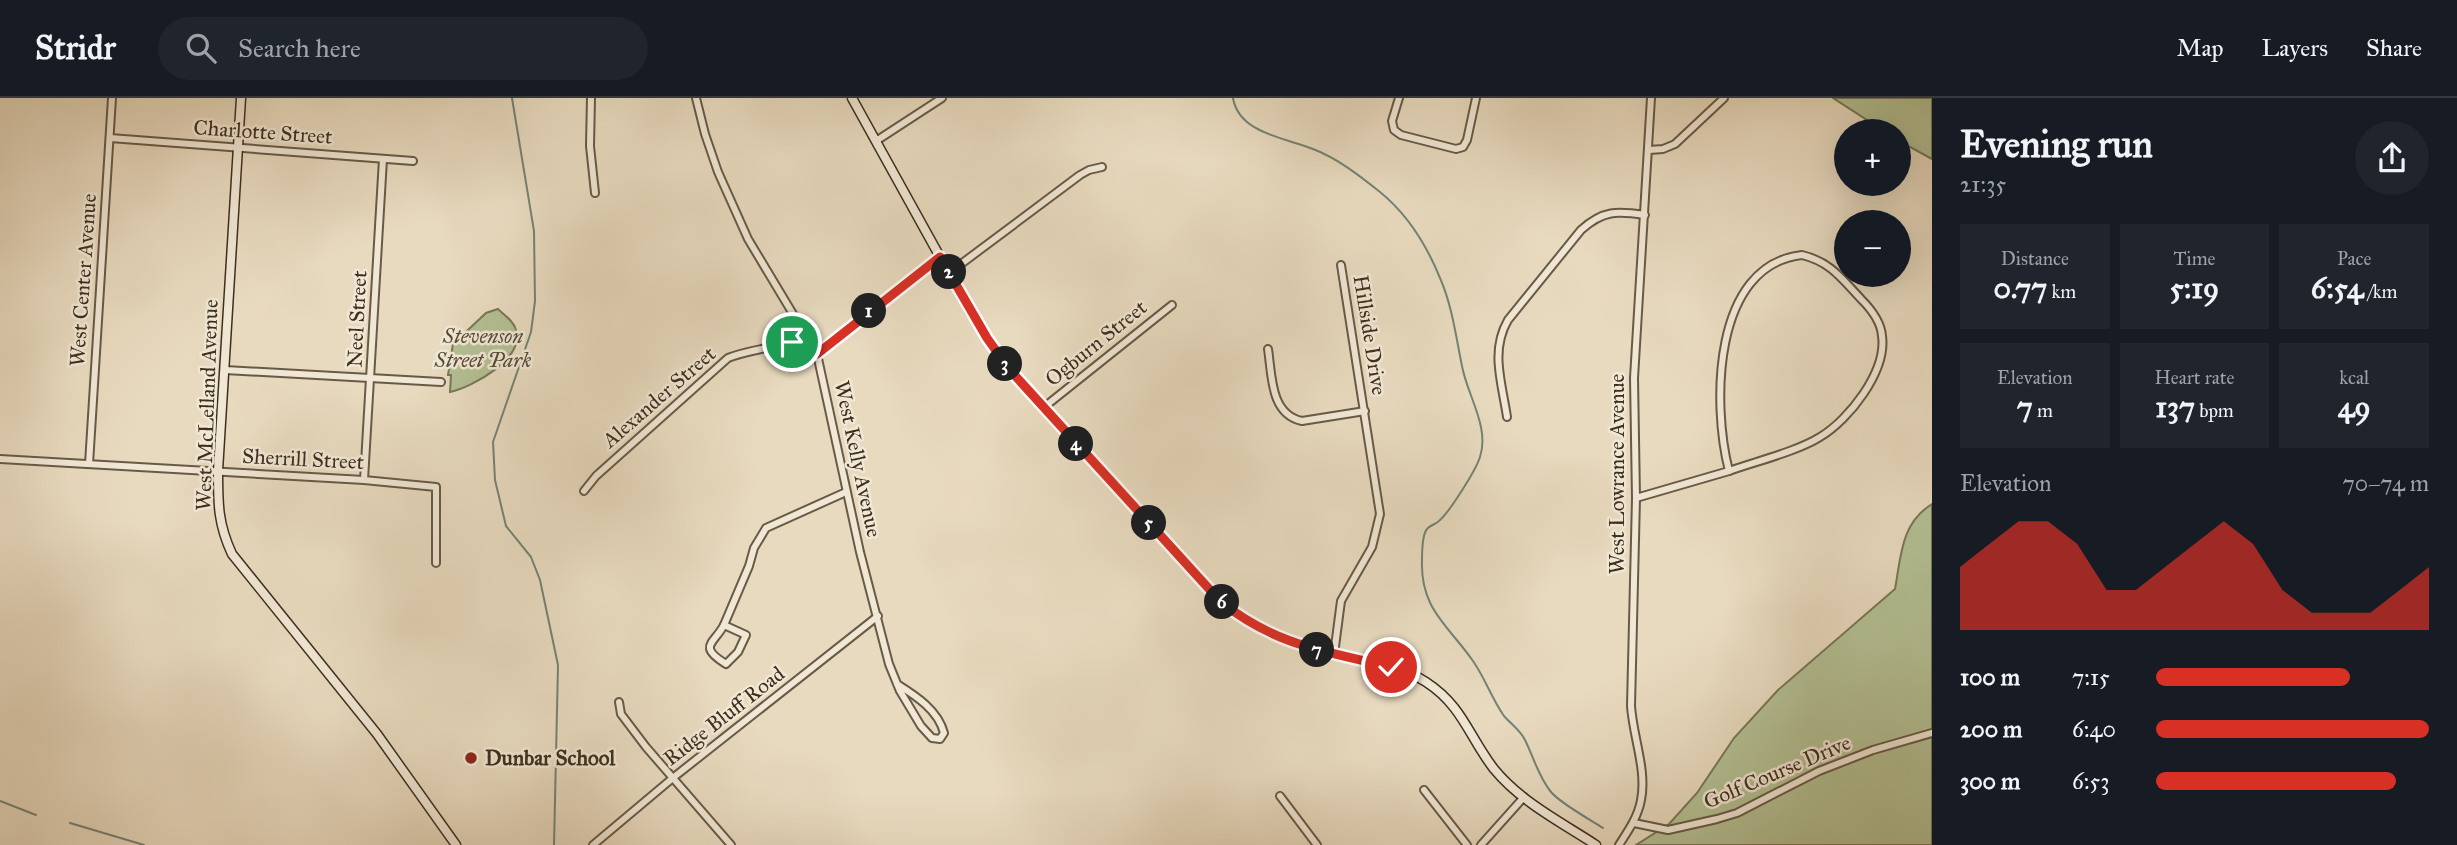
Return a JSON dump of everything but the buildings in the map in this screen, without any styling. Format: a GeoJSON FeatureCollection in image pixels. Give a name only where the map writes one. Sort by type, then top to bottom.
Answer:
{"type":"FeatureCollection","features":[{"type":"Feature","properties":{"kind":"street","name":"West Center Avenue"},"geometry":{"type":"LineString","coordinates":[[89,464],[112,98]]}},
{"type":"Feature","properties":{"kind":"street","name":"West McLelland Avenue"},"geometry":{"type":"LineString","coordinates":[[241,98],[218,471],[218,514],[223,535],[232,554],[377,734],[456,845]]}},
{"type":"Feature","properties":{"kind":"street"},"geometry":{"type":"LineString","coordinates":[[591,98],[590,146],[595,193]]}},
{"type":"Feature","properties":{"kind":"street","name":"West Kelly Avenue"},"geometry":{"type":"LineString","coordinates":[[696,98],[718,172],[748,239],[817,354],[846,492],[889,664],[897,684],[926,732],[932,738],[940,738],[944,733],[936,716],[922,701],[897,684]]}},
{"type":"Feature","properties":{"kind":"street"},"geometry":{"type":"LineString","coordinates":[[852,98],[949,273],[987,338],[1009,369],[1221,602],[1272,635],[1409,673],[1440,692],[1462,715],[1495,769],[1524,797],[1596,845]]}},
{"type":"Feature","properties":{"kind":"street"},"geometry":{"type":"LineString","coordinates":[[876,141],[942,98]]}},
{"type":"Feature","properties":{"kind":"street"},"geometry":{"type":"LineString","coordinates":[[1399,98],[1392,121],[1394,130],[1401,135],[1456,149],[1463,147],[1467,141],[1476,98]]}},
{"type":"Feature","properties":{"kind":"street","name":"West Lowrance Avenue"},"geometry":{"type":"LineString","coordinates":[[1619,845],[1634,823],[1642,799],[1642,783],[1632,725],[1636,498],[1634,377],[1651,98]]}},
{"type":"Feature","properties":{"kind":"street"},"geometry":{"type":"LineString","coordinates":[[1648,150],[1663,149],[1675,144],[1724,98]]}},
{"type":"Feature","properties":{"kind":"street","name":"Charlotte Street"},"geometry":{"type":"LineString","coordinates":[[110,138],[413,161]]}},
{"type":"Feature","properties":{"kind":"street","name":"Neel Street"},"geometry":{"type":"LineString","coordinates":[[364,480],[383,159]]}},
{"type":"Feature","properties":{"kind":"street"},"geometry":{"type":"LineString","coordinates":[[949,273],[1080,175],[1102,167]]}},
{"type":"Feature","properties":{"kind":"street"},"geometry":{"type":"LineString","coordinates":[[1507,417],[1497,349],[1500,334],[1508,320],[1593,219],[1608,213],[1645,215]]}},
{"type":"Feature","properties":{"kind":"street"},"geometry":{"type":"LineString","coordinates":[[1636,498],[1729,471],[1819,438],[1860,399],[1883,351],[1882,334],[1877,318],[1832,268],[1818,259],[1802,255],[1786,257],[1771,264],[1744,293],[1735,310],[1722,360],[1720,416],[1729,471]]}},
{"type":"Feature","properties":{"kind":"street"},"geometry":{"type":"LineString","coordinates":[[817,354],[940,257]]}},
{"type":"Feature","properties":{"kind":"street","name":"Hillside Drive"},"geometry":{"type":"LineString","coordinates":[[1334,654],[1341,601],[1373,547],[1379,524],[1365,411],[1341,265]]}},
{"type":"Feature","properties":{"kind":"street","name":"Ogburn Street"},"geometry":{"type":"LineString","coordinates":[[1043,408],[1172,305]]}},
{"type":"Feature","properties":{"kind":"street","name":"Alexander Street"},"geometry":{"type":"LineString","coordinates":[[584,491],[596,476],[728,358],[743,352],[776,348],[806,333]]}},
{"type":"Feature","properties":{"kind":"street","name":"Hillside Drive"},"geometry":{"type":"LineString","coordinates":[[1268,349],[1277,401],[1286,414],[1302,421],[1365,411]]}},
{"type":"Feature","properties":{"kind":"street"},"geometry":{"type":"LineString","coordinates":[[225,370],[441,382]]}},
{"type":"Feature","properties":{"kind":"street","name":"Sherrill Street"},"geometry":{"type":"LineString","coordinates":[[0,459],[364,480],[436,487],[436,563]]}},
{"type":"Feature","properties":{"kind":"street"},"geometry":{"type":"LineString","coordinates":[[724,625],[746,635],[738,652],[726,664],[711,651],[710,642],[724,625],[754,548],[766,527],[846,492]]}},
{"type":"Feature","properties":{"kind":"street","name":"Ridge Bluff Road"},"geometry":{"type":"LineString","coordinates":[[593,845],[674,777],[878,616]]}},
{"type":"Feature","properties":{"kind":"street"},"geometry":{"type":"LineString","coordinates":[[619,702],[621,714],[646,747],[731,845]]}},
{"type":"Feature","properties":{"kind":"street","name":"Golf Course Drive"},"geometry":{"type":"LineString","coordinates":[[1634,823],[1668,830],[1737,813],[1819,771],[1874,750],[1932,733]]}},
{"type":"Feature","properties":{"kind":"street"},"geometry":{"type":"LineString","coordinates":[[1424,790],[1467,845]]}},
{"type":"Feature","properties":{"kind":"street"},"geometry":{"type":"LineString","coordinates":[[1280,796],[1317,845]]}},
{"type":"Feature","properties":{"kind":"street"},"geometry":{"type":"LineString","coordinates":[[1482,845],[1524,797]]}},
{"type":"Feature","properties":{"kind":"green space"},"geometry":{"type":"Polygon","coordinates":[[[1833,98],[1932,98],[1932,159],[1911,148],[1911,119],[1865,119],[1833,98]]]}},
{"type":"Feature","properties":{"kind":"green space","name":"Stevenson Street Park"},"geometry":{"type":"Polygon","coordinates":[[[498,309],[515,327],[517,340],[513,351],[483,378],[450,392],[451,375],[448,375],[453,344],[486,313],[498,309]]]}},
{"type":"Feature","properties":{"kind":"green space"},"geometry":{"type":"Polygon","coordinates":[[[1932,504],[1932,845],[1636,845],[1669,824],[1697,793],[1734,738],[1778,690],[1895,589],[1908,531],[1922,512],[1932,504]]]}},
{"type":"Feature","properties":{"kind":"waterway"},"geometry":{"type":"LineString","coordinates":[[512,98],[534,231],[535,301],[531,332],[493,442],[495,480],[506,526],[531,557],[540,580],[558,665],[554,845]]}},
{"type":"Feature","properties":{"kind":"waterway"},"geometry":{"type":"LineString","coordinates":[[1233,98],[1244,120],[1254,127],[1331,157],[1380,192],[1407,220],[1429,254],[1448,299],[1465,377],[1480,423],[1482,446],[1478,463],[1456,500],[1439,521],[1425,532],[1422,560],[1426,591],[1437,615],[1464,648],[1504,716],[1523,737],[1551,792],[1603,828]]}},
{"type":"Feature","properties":{"kind":"waterway"},"geometry":{"type":"LineString","coordinates":[[0,801],[36,815]]}},
{"type":"Feature","properties":{"kind":"waterway"},"geometry":{"type":"LineString","coordinates":[[70,823],[144,845]]}},
{"type":"Feature","properties":{"kind":"place","name":"Dunbar School"},"geometry":{"type":"Point","coordinates":[471,758]}},
{"type":"Feature","properties":{"kind":"route"},"geometry":{"type":"LineString","coordinates":[[792,342],[806,333],[817,354],[898,287],[940,257],[971,313],[1009,369],[1221,602],[1272,635],[1314,649],[1391,667]]}}]}
